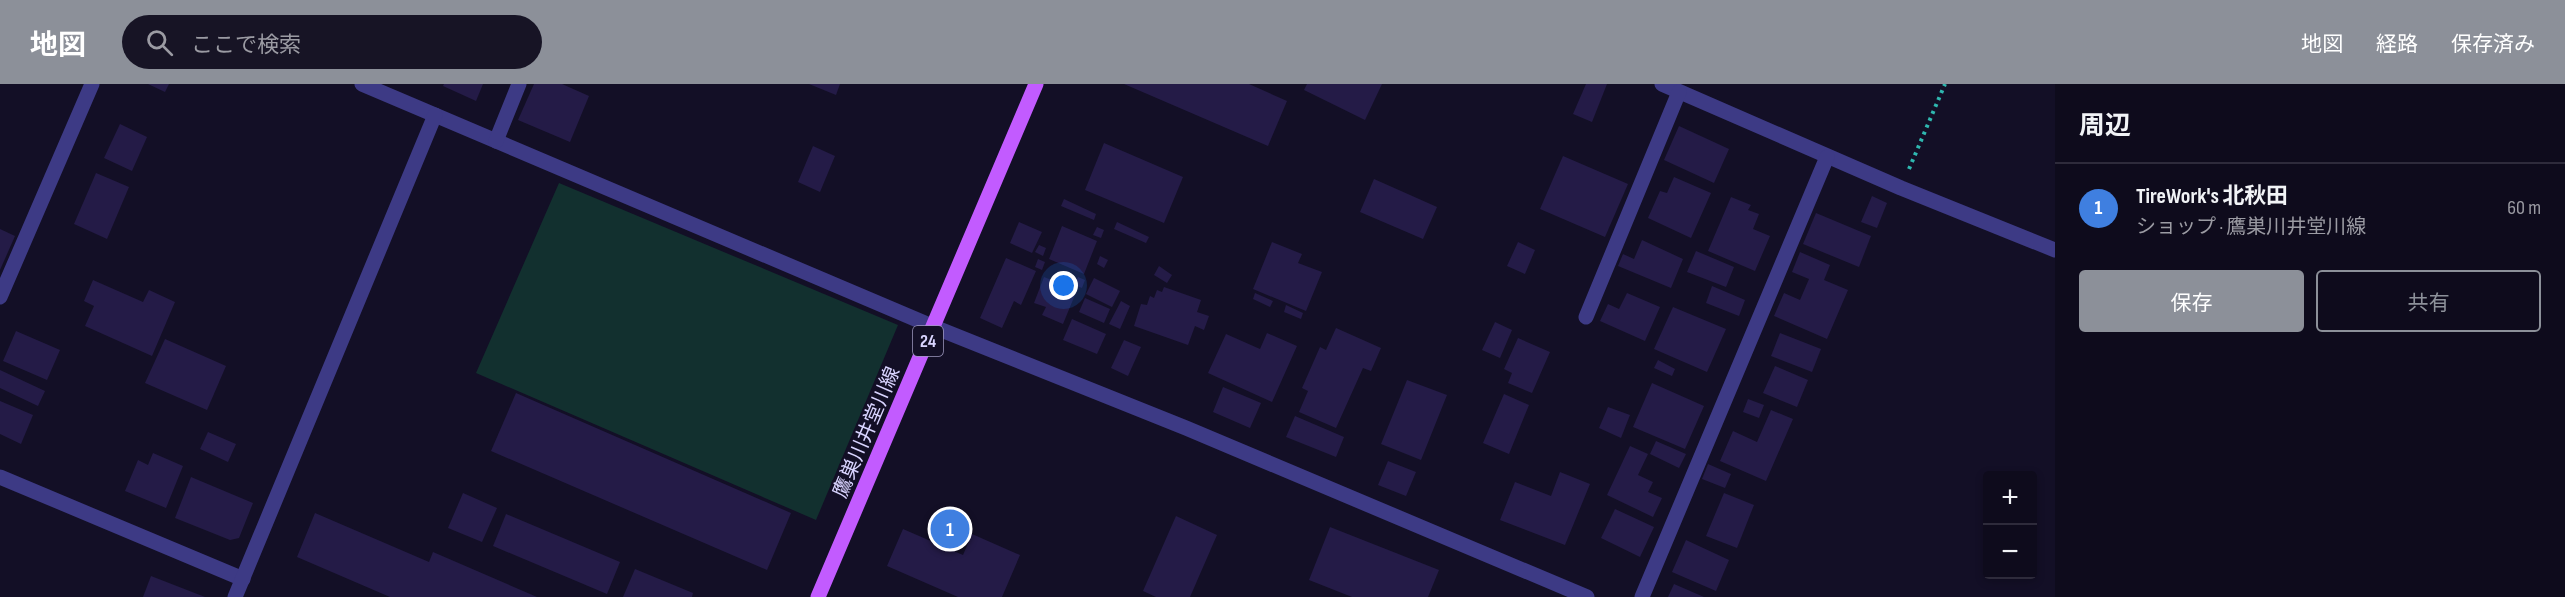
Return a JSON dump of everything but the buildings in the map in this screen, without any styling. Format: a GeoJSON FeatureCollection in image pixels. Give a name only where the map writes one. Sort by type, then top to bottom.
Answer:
{"type":"FeatureCollection","features":[{"type":"Feature","properties":{"kind":"main road","name":"鷹巣川井堂川線"},"geometry":{"type":"LineString","coordinates":[[818,597],[1036,84]]}},
{"type":"Feature","properties":{"kind":"street"},"geometry":{"type":"LineString","coordinates":[[0,297],[92,84]]}},
{"type":"Feature","properties":{"kind":"street"},"geometry":{"type":"LineString","coordinates":[[362,84],[934,327],[1256,457],[1587,597]]}},
{"type":"Feature","properties":{"kind":"street"},"geometry":{"type":"LineString","coordinates":[[496,141],[519,84]]}},
{"type":"Feature","properties":{"kind":"street"},"geometry":{"type":"LineString","coordinates":[[1662,84],[1827,157],[2055,250]]}},
{"type":"Feature","properties":{"kind":"street"},"geometry":{"type":"LineString","coordinates":[[1586,316],[1679,92]]}},
{"type":"Feature","properties":{"kind":"street"},"geometry":{"type":"LineString","coordinates":[[235,597],[435,115]]}},
{"type":"Feature","properties":{"kind":"street"},"geometry":{"type":"LineString","coordinates":[[1642,597],[1827,157]]}},
{"type":"Feature","properties":{"kind":"street"},"geometry":{"type":"LineString","coordinates":[[0,477],[243,579]]}},
{"type":"Feature","properties":{"kind":"path"},"geometry":{"type":"LineString","coordinates":[[1901,188],[1945,84]]}},
{"type":"Feature","properties":{"kind":"green space"},"geometry":{"type":"Polygon","coordinates":[[[559,183],[898,325],[816,520],[476,373],[559,183]]]}},
{"type":"Feature","properties":{"kind":"place","name":"TireWork's 北秋田"},"geometry":{"type":"Point","coordinates":[950,529]}}]}
